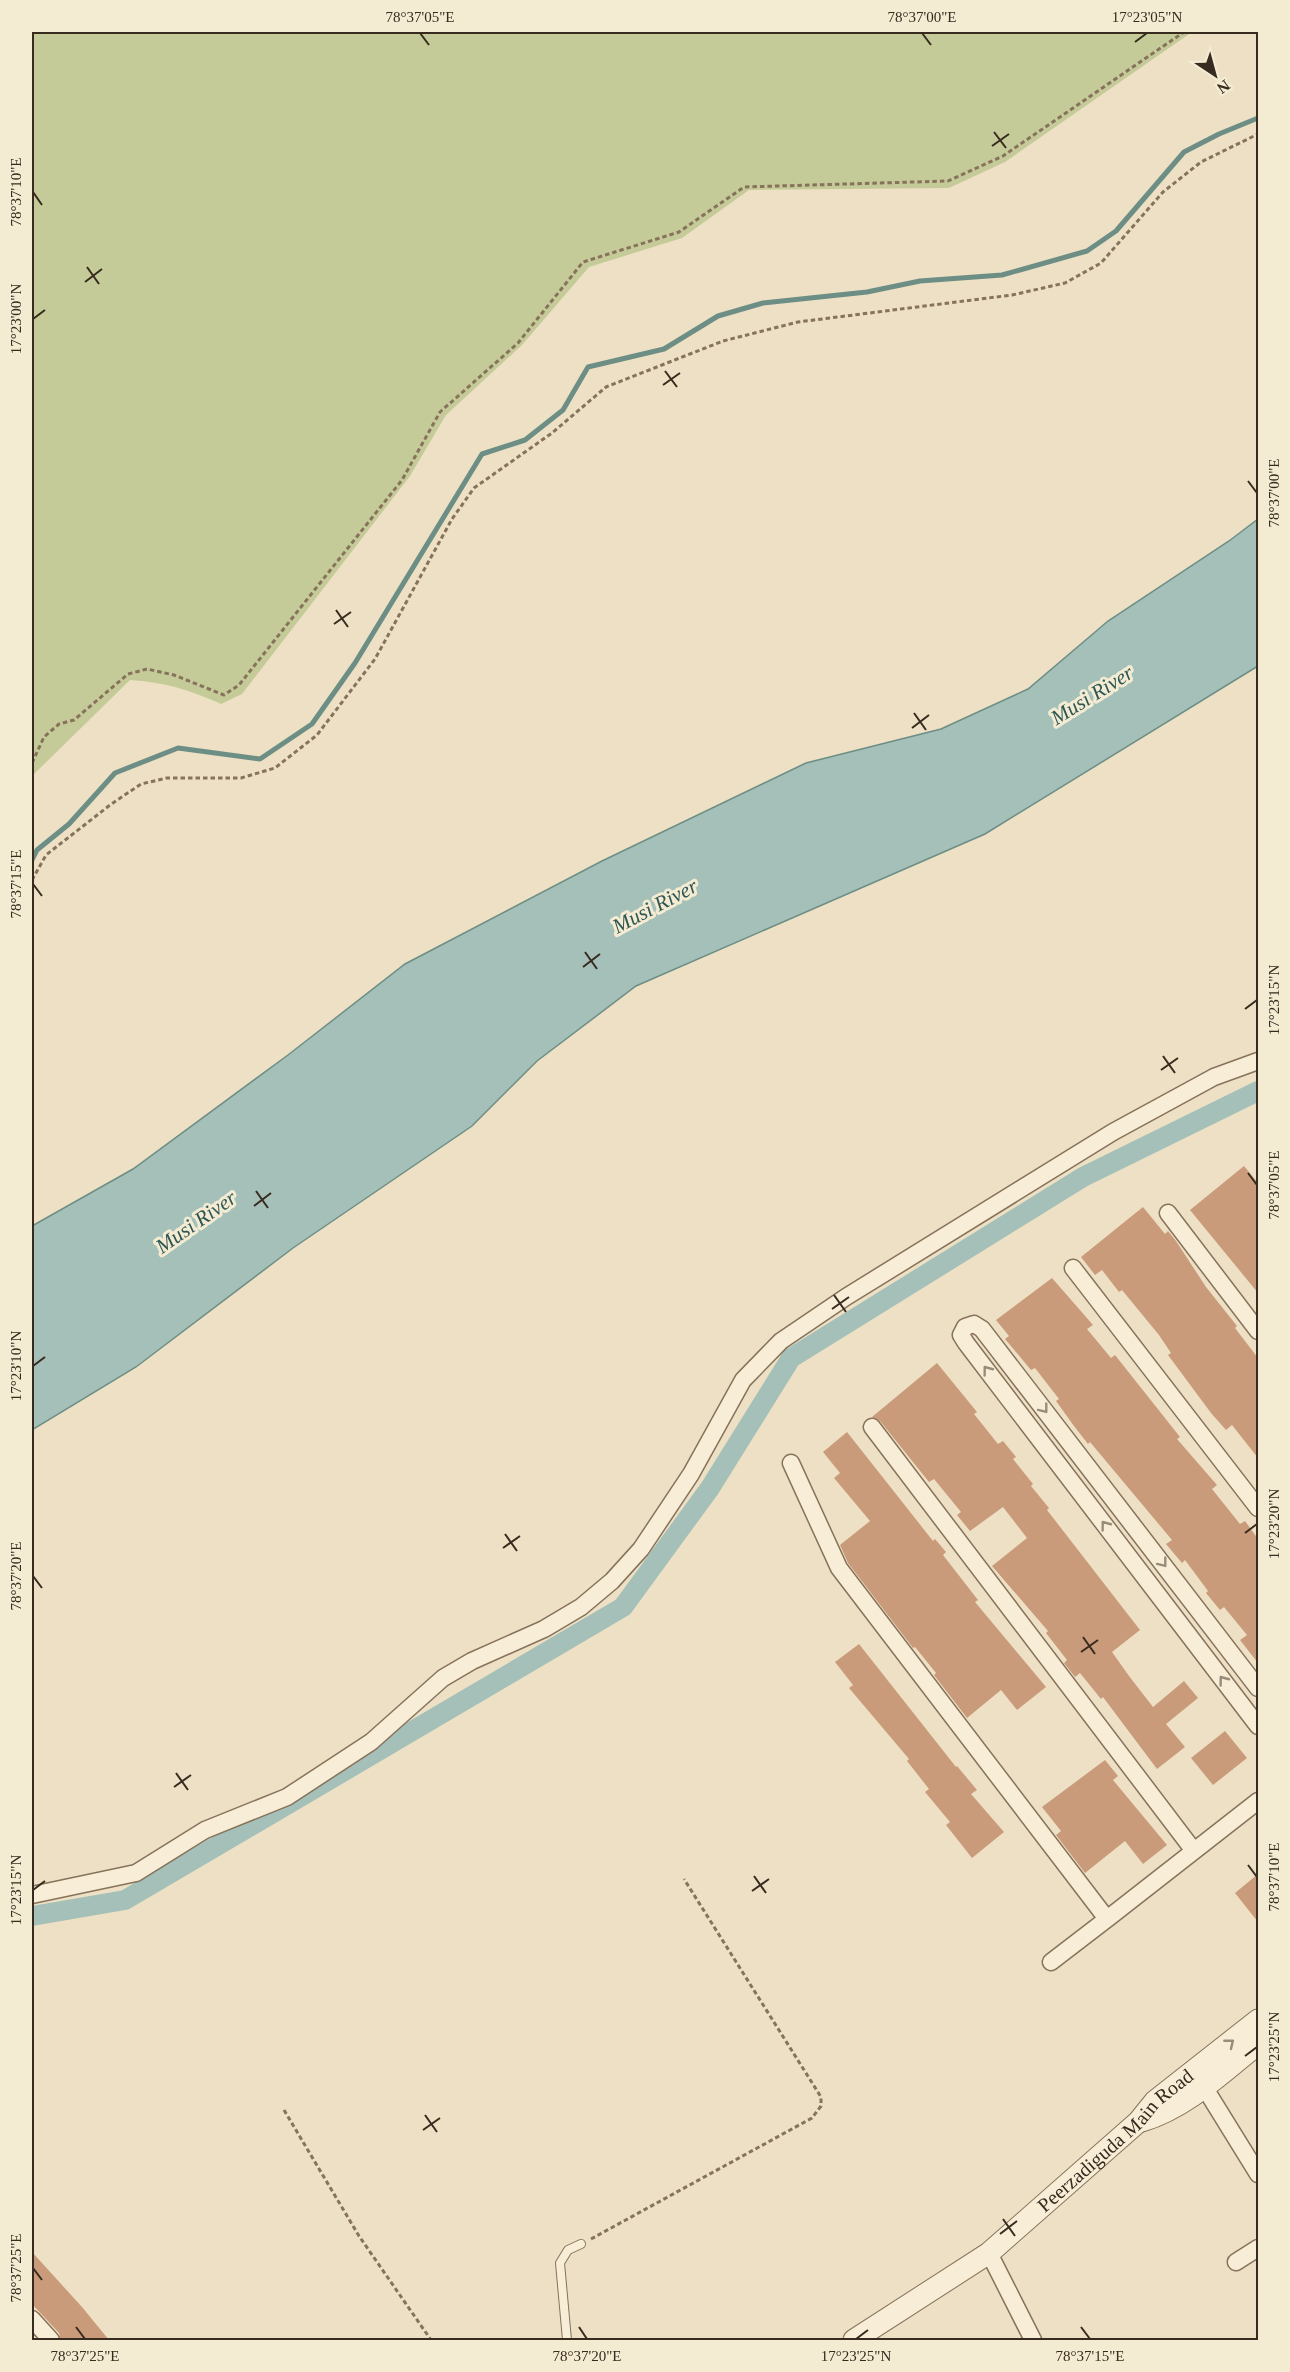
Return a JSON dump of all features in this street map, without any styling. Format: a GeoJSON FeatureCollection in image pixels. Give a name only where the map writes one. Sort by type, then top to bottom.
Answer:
{"type":"FeatureCollection","features":[{"type":"Feature","properties":{"kind":"street"},"geometry":{"type":"LineString","coordinates":[[32,1895],[136,1873],[205,1830],[287,1797],[371,1742],[443,1678],[472,1661],[544,1629],[581,1606],[612,1581],[641,1549],[691,1474],[743,1380],[781,1341],[846,1297],[1113,1132],[1214,1077],[1258,1062]]}},
{"type":"Feature","properties":{"kind":"street"},"geometry":{"type":"LineString","coordinates":[[1168,1213],[1258,1331]]}},
{"type":"Feature","properties":{"kind":"street"},"geometry":{"type":"LineString","coordinates":[[1073,1268],[1258,1508]]}},
{"type":"Feature","properties":{"kind":"street"},"geometry":{"type":"LineString","coordinates":[[1258,1688],[982,1329],[974,1324],[965,1327],[961,1335],[966,1342],[1258,1726]]}},
{"type":"Feature","properties":{"kind":"street"},"geometry":{"type":"LineString","coordinates":[[872,1427],[1194,1851]]}},
{"type":"Feature","properties":{"kind":"street"},"geometry":{"type":"LineString","coordinates":[[791,1463],[839,1568],[1107,1919]]}},
{"type":"Feature","properties":{"kind":"street"},"geometry":{"type":"LineString","coordinates":[[1051,1962],[1258,1802]]}},
{"type":"Feature","properties":{"kind":"street","name":"Peerzadiguda Main Road"},"geometry":{"type":"LineString","coordinates":[[854,2340],[989,2253],[1138,2122],[1159,2116],[1200,2079],[1258,2020]]}},
{"type":"Feature","properties":{"kind":"street"},"geometry":{"type":"LineString","coordinates":[[1258,2044],[1200,2079],[1258,2174]]}},
{"type":"Feature","properties":{"kind":"street"},"geometry":{"type":"LineString","coordinates":[[1236,2262],[1258,2248]]}},
{"type":"Feature","properties":{"kind":"street"},"geometry":{"type":"LineString","coordinates":[[989,2253],[1033,2340]]}},
{"type":"Feature","properties":{"kind":"street"},"geometry":{"type":"LineString","coordinates":[[32,2319],[51,2340]]}},
{"type":"Feature","properties":{"kind":"lane"},"geometry":{"type":"LineString","coordinates":[[567,2340],[560,2263],[562,2255],[581,2244]]}},
{"type":"Feature","properties":{"kind":"path"},"geometry":{"type":"LineString","coordinates":[[32,763],[44,736],[59,724],[74,720],[128,674],[147,669],[174,675],[224,695],[239,686],[402,480],[440,412],[518,343],[583,262],[679,232],[744,187],[948,181],[1003,156],[1184,32]]}},
{"type":"Feature","properties":{"kind":"path"},"geometry":{"type":"LineString","coordinates":[[32,880],[46,855],[141,784],[167,778],[241,778],[274,768],[317,735],[375,659],[452,519],[474,488],[552,433],[606,387],[723,341],[798,322],[1012,295],[1065,283],[1101,262],[1163,192],[1201,162],[1258,134]]}},
{"type":"Feature","properties":{"kind":"path"},"geometry":{"type":"LineString","coordinates":[[581,2244],[812,2118],[820,2106],[821,2097],[684,1879]]}},
{"type":"Feature","properties":{"kind":"path"},"geometry":{"type":"LineString","coordinates":[[284,2110],[359,2236],[432,2340]]}},
{"type":"Feature","properties":{"kind":"green space"},"geometry":{"type":"Polygon","coordinates":[[[32,32],[1192,32],[1005,162],[949,188],[749,190],[682,238],[589,267],[522,345],[446,415],[410,476],[242,694],[221,704],[177,688],[130,680],[32,776],[32,32]]]}},
{"type":"Feature","properties":{"kind":"water","name":"Musi River"},"geometry":{"type":"Polygon","coordinates":[[[1258,519],[1258,666],[985,834],[636,986],[537,1061],[472,1126],[293,1248],[136,1367],[32,1430],[32,1226],[133,1169],[288,1055],[405,964],[602,861],[806,763],[941,729],[1028,689],[1108,621],[1229,541],[1258,519]]]}},
{"type":"Feature","properties":{"kind":"building"},"geometry":{"type":"Polygon","coordinates":[[[1244,1166],[1258,1183],[1258,1293],[1190,1210],[1244,1166]]]}},
{"type":"Feature","properties":{"kind":"building"},"geometry":{"type":"Polygon","coordinates":[[[1143,1207],[1165,1234],[1168,1231],[1176,1241],[1206,1287],[1237,1326],[1235,1328],[1258,1358],[1258,1458],[1232,1425],[1226,1430],[1211,1413],[1168,1355],[1171,1353],[1159,1335],[1122,1290],[1119,1292],[1102,1270],[1095,1275],[1081,1257],[1143,1207]]]}},
{"type":"Feature","properties":{"kind":"building"},"geometry":{"type":"Polygon","coordinates":[[[1052,1278],[1093,1325],[1087,1329],[1111,1358],[1115,1355],[1180,1437],[1177,1439],[1217,1485],[1212,1489],[1240,1524],[1245,1521],[1258,1539],[1258,1663],[1240,1640],[1247,1635],[1224,1607],[1220,1610],[1206,1593],[1208,1591],[1185,1560],[1182,1563],[1166,1544],[1172,1540],[1090,1442],[1088,1444],[1056,1401],[1059,1399],[1035,1368],[1031,1370],[1005,1339],[1009,1336],[996,1320],[1052,1278]]]}},
{"type":"Feature","properties":{"kind":"building"},"geometry":{"type":"Polygon","coordinates":[[[937,1363],[977,1412],[974,1414],[998,1444],[1003,1441],[1016,1457],[1013,1459],[1049,1508],[1047,1510],[1140,1630],[1112,1652],[1153,1707],[1184,1681],[1198,1698],[1166,1724],[1185,1747],[1157,1769],[1103,1697],[1101,1699],[1080,1673],[1075,1677],[1064,1663],[1067,1660],[1046,1633],[1048,1631],[992,1566],[1027,1538],[1003,1507],[970,1531],[957,1515],[961,1512],[934,1479],[929,1482],[880,1421],[872,1417],[937,1363]]]}},
{"type":"Feature","properties":{"kind":"building"},"geometry":{"type":"Polygon","coordinates":[[[847,1432],[933,1541],[935,1539],[946,1552],[943,1555],[978,1600],[975,1602],[1046,1687],[1017,1710],[1001,1690],[967,1718],[934,1675],[936,1673],[915,1647],[913,1648],[848,1563],[840,1545],[870,1521],[834,1478],[840,1473],[823,1452],[847,1432]]]}},
{"type":"Feature","properties":{"kind":"building"},"geometry":{"type":"Polygon","coordinates":[[[859,1644],[956,1767],[977,1790],[971,1794],[1004,1832],[972,1858],[946,1825],[950,1822],[925,1792],[929,1789],[907,1761],[909,1759],[849,1688],[853,1685],[835,1662],[859,1644]]]}},
{"type":"Feature","properties":{"kind":"building"},"geometry":{"type":"Polygon","coordinates":[[[1225,1731],[1247,1758],[1213,1785],[1191,1758],[1225,1731]]]}},
{"type":"Feature","properties":{"kind":"building"},"geometry":{"type":"Polygon","coordinates":[[[1105,1760],[1118,1776],[1113,1780],[1167,1845],[1143,1864],[1125,1841],[1085,1873],[1056,1835],[1061,1831],[1042,1807],[1105,1760]]]}},
{"type":"Feature","properties":{"kind":"building"},"geometry":{"type":"Polygon","coordinates":[[[1258,1874],[1258,1922],[1235,1893],[1258,1874]]]}},
{"type":"Feature","properties":{"kind":"building"},"geometry":{"type":"Polygon","coordinates":[[[32,2252],[109,2340],[61,2340],[59,2333],[32,2304],[32,2252]]]}},
{"type":"Feature","properties":{"kind":"waterway"},"geometry":{"type":"LineString","coordinates":[[32,860],[37,850],[69,824],[115,773],[178,748],[260,759],[312,724],[355,663],[482,454],[525,440],[563,410],[588,367],[664,349],[718,316],[763,303],[867,292],[920,281],[1002,275],[1087,251],[1116,231],[1184,152],[1258,118]]}},
{"type":"Feature","properties":{"kind":"waterway"},"geometry":{"type":"LineString","coordinates":[[32,1916],[125,1900],[623,1607],[710,1488],[791,1358],[1083,1177],[1258,1091]]}}]}
